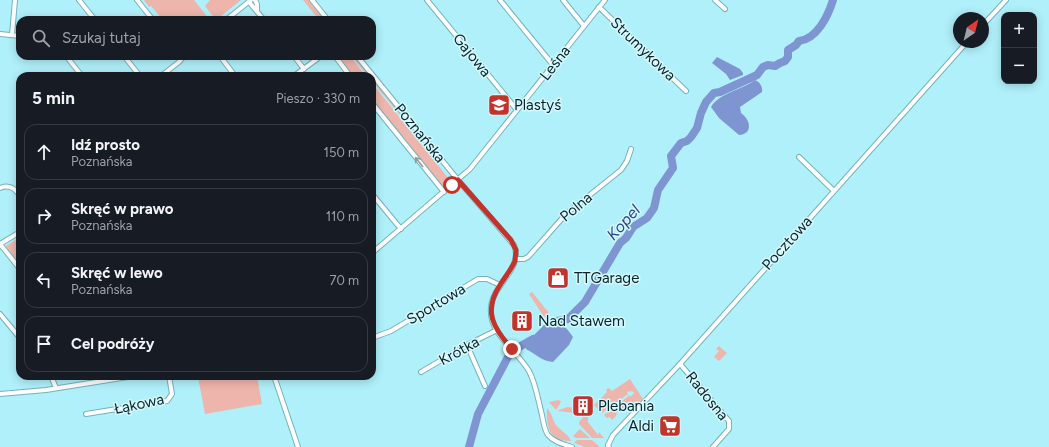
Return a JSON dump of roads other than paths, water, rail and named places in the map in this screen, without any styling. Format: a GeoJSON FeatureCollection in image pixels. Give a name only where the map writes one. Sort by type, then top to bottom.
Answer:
{"type":"FeatureCollection","features":[{"type":"Feature","properties":{"kind":"street"},"geometry":{"type":"LineString","coordinates":[[12,35],[15,0]]}},
{"type":"Feature","properties":{"kind":"street"},"geometry":{"type":"LineString","coordinates":[[79,0],[92,16]]}},
{"type":"Feature","properties":{"kind":"street"},"geometry":{"type":"LineString","coordinates":[[137,0],[150,16]]}},
{"type":"Feature","properties":{"kind":"street"},"geometry":{"type":"LineString","coordinates":[[255,0],[257,4],[257,11]]}},
{"type":"Feature","properties":{"kind":"street"},"geometry":{"type":"LineString","coordinates":[[312,0],[325,16]]}},
{"type":"Feature","properties":{"kind":"street","name":"Gajowa"},"geometry":{"type":"LineString","coordinates":[[427,0],[517,110]]}},
{"type":"Feature","properties":{"kind":"street"},"geometry":{"type":"LineString","coordinates":[[500,0],[553,65]]}},
{"type":"Feature","properties":{"kind":"street"},"geometry":{"type":"LineString","coordinates":[[563,0],[584,26]]}},
{"type":"Feature","properties":{"kind":"street","name":"Leśna"},"geometry":{"type":"LineString","coordinates":[[376,250],[470,169],[605,0]]}},
{"type":"Feature","properties":{"kind":"street"},"geometry":{"type":"LineString","coordinates":[[715,0],[725,9]]}},
{"type":"Feature","properties":{"kind":"street"},"geometry":{"type":"LineString","coordinates":[[989,18],[1006,0]]}},
{"type":"Feature","properties":{"kind":"street"},"geometry":{"type":"LineString","coordinates":[[231,16],[250,1],[261,16]]}},
{"type":"Feature","properties":{"kind":"street","name":"Strumykowa"},"geometry":{"type":"LineString","coordinates":[[599,7],[686,90]]}},
{"type":"Feature","properties":{"kind":"street"},"geometry":{"type":"LineString","coordinates":[[0,34],[16,36]]}},
{"type":"Feature","properties":{"kind":"street","name":"Pocztowa"},"geometry":{"type":"LineString","coordinates":[[608,446],[613,435],[680,364],[963,48]]}},
{"type":"Feature","properties":{"kind":"street"},"geometry":{"type":"LineString","coordinates":[[69,60],[79,72]]}},
{"type":"Feature","properties":{"kind":"street"},"geometry":{"type":"LineString","coordinates":[[127,60],[137,72]]}},
{"type":"Feature","properties":{"kind":"street"},"geometry":{"type":"LineString","coordinates":[[166,72],[180,60]]}},
{"type":"Feature","properties":{"kind":"street"},"geometry":{"type":"LineString","coordinates":[[223,60],[232,72]]}},
{"type":"Feature","properties":{"kind":"street"},"geometry":{"type":"LineString","coordinates":[[297,60],[304,69]]}},
{"type":"Feature","properties":{"kind":"street"},"geometry":{"type":"LineString","coordinates":[[300,72],[316,60]]}},
{"type":"Feature","properties":{"kind":"street"},"geometry":{"type":"LineString","coordinates":[[338,60],[347,72]]}},
{"type":"Feature","properties":{"kind":"street","name":"Poznańska"},"geometry":{"type":"LineString","coordinates":[[360,60],[370,72]]}},
{"type":"Feature","properties":{"kind":"street","name":"Poznańska"},"geometry":{"type":"LineString","coordinates":[[376,79],[458,180],[511,240],[515,247],[516,259]]}},
{"type":"Feature","properties":{"kind":"street","name":"Poznańska"},"geometry":{"type":"LineString","coordinates":[[376,107],[444,192]]}},
{"type":"Feature","properties":{"kind":"street","name":"Polna"},"geometry":{"type":"LineString","coordinates":[[516,259],[524,259],[528,257],[566,214],[621,170],[627,162],[630,149]]}},
{"type":"Feature","properties":{"kind":"street"},"geometry":{"type":"LineString","coordinates":[[799,157],[834,191]]}},
{"type":"Feature","properties":{"kind":"street"},"geometry":{"type":"LineString","coordinates":[[0,188],[6,186],[12,187],[16,192]]}},
{"type":"Feature","properties":{"kind":"street"},"geometry":{"type":"LineString","coordinates":[[376,199],[401,229]]}},
{"type":"Feature","properties":{"kind":"street"},"geometry":{"type":"LineString","coordinates":[[16,234],[0,244],[16,264]]}},
{"type":"Feature","properties":{"kind":"street"},"geometry":{"type":"LineString","coordinates":[[516,259],[493,298],[491,306],[492,319],[497,330],[531,375],[547,433],[556,442],[572,447]]}},
{"type":"Feature","properties":{"kind":"street","name":"Sportowa"},"geometry":{"type":"LineString","coordinates":[[376,337],[391,331],[478,279],[487,279],[500,285]]}},
{"type":"Feature","properties":{"kind":"street"},"geometry":{"type":"LineString","coordinates":[[0,314],[16,333]]}},
{"type":"Feature","properties":{"kind":"street","name":"Krótka"},"geometry":{"type":"LineString","coordinates":[[421,372],[467,345],[497,330]]}},
{"type":"Feature","properties":{"kind":"street"},"geometry":{"type":"LineString","coordinates":[[467,345],[485,386]]}},
{"type":"Feature","properties":{"kind":"street","name":"Radosna"},"geometry":{"type":"LineString","coordinates":[[680,364],[729,421],[729,429],[713,447]]}},
{"type":"Feature","properties":{"kind":"street"},"geometry":{"type":"LineString","coordinates":[[52,380],[56,388]]}},
{"type":"Feature","properties":{"kind":"street"},"geometry":{"type":"LineString","coordinates":[[0,394],[56,388],[108,380]]}},
{"type":"Feature","properties":{"kind":"street","name":"Łąkowa"},"geometry":{"type":"LineString","coordinates":[[86,414],[167,401],[172,394],[170,380]]}},
{"type":"Feature","properties":{"kind":"street"},"geometry":{"type":"LineString","coordinates":[[275,380],[298,447]]}},
{"type":"Feature","properties":{"kind":"water"},"geometry":{"type":"Polygon","coordinates":[[[717,57],[740,69],[743,75],[730,80],[726,74],[712,63],[717,57]]]}},
{"type":"Feature","properties":{"kind":"water"},"geometry":{"type":"Polygon","coordinates":[[[755,80],[761,85],[762,92],[740,107],[741,113],[747,119],[749,129],[744,134],[739,135],[719,118],[711,107],[719,98],[755,80]]]}},
{"type":"Feature","properties":{"kind":"water"},"geometry":{"type":"Polygon","coordinates":[[[555,320],[567,329],[573,337],[569,345],[553,362],[542,359],[526,349],[525,344],[545,324],[555,320]]]}},
{"type":"Feature","properties":{"kind":"waterway","name":"Kopel"},"geometry":{"type":"LineString","coordinates":[[549,327],[557,321],[568,319],[585,302],[620,243],[626,238],[633,227],[647,218],[654,208],[658,190],[673,168],[671,156],[681,143],[687,141],[691,137],[697,128],[706,102],[714,93],[720,92],[757,75],[763,67],[768,65],[775,66],[785,61],[788,57],[788,50],[799,41],[811,36],[821,26],[833,0]]}},
{"type":"Feature","properties":{"kind":"waterway","name":"Kopel"},"geometry":{"type":"LineString","coordinates":[[469,447],[478,414],[509,355],[533,339]]}},
{"type":"Feature","properties":{"kind":"place","name":"Plastyś"},"geometry":{"type":"Point","coordinates":[499,105]}},
{"type":"Feature","properties":{"kind":"place","name":"TTGarage"},"geometry":{"type":"Point","coordinates":[558,278]}},
{"type":"Feature","properties":{"kind":"place","name":"Nad Stawem"},"geometry":{"type":"Point","coordinates":[522,321]}},
{"type":"Feature","properties":{"kind":"place","name":"Plebania"},"geometry":{"type":"Point","coordinates":[583,406]}},
{"type":"Feature","properties":{"kind":"place","name":"Aldi"},"geometry":{"type":"Point","coordinates":[670,426]}}]}
